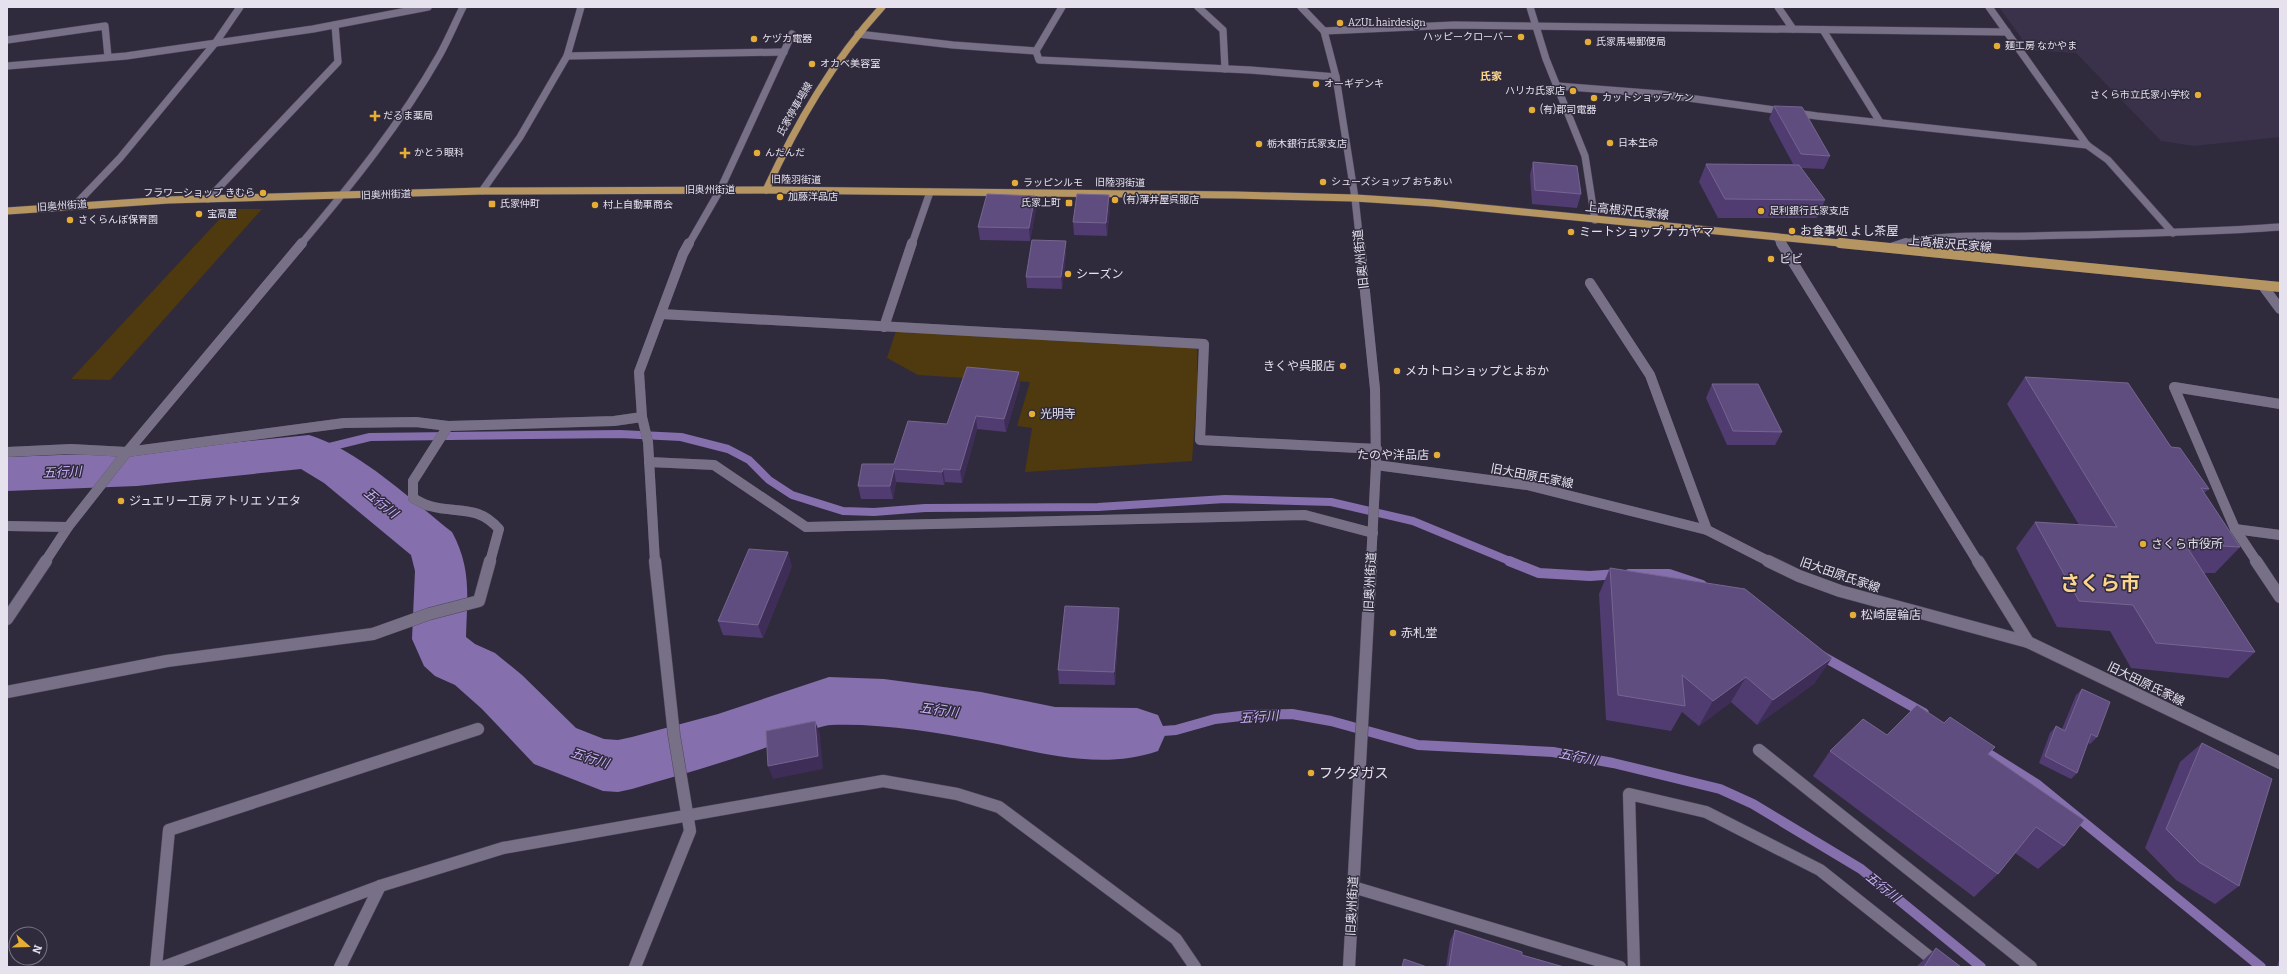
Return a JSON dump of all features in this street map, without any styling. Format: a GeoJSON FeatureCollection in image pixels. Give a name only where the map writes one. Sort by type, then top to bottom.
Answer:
{"type":"FeatureCollection","features":[{"type":"Feature","properties":{"kind":"main road","name":"氏家停車場線"},"geometry":{"type":"LineString","coordinates":[[766,190],[790,135],[810,99],[858,34],[882,7]]}},
{"type":"Feature","properties":{"kind":"main road","name":"旧奥州街道"},"geometry":{"type":"LineString","coordinates":[[7,211],[75,205],[208,199],[482,191],[766,190]]}},
{"type":"Feature","properties":{"kind":"main road","name":"旧陸羽街道"},"geometry":{"type":"LineString","coordinates":[[766,190],[1235,195],[1355,198]]}},
{"type":"Feature","properties":{"kind":"main road","name":"上高根沢氏家線"},"geometry":{"type":"LineString","coordinates":[[1355,198],[1433,203],[1887,250],[2280,288]]}},
{"type":"Feature","properties":{"kind":"street"},"geometry":{"type":"LineString","coordinates":[[75,205],[120,158],[134,138],[216,42],[240,7]]}},
{"type":"Feature","properties":{"kind":"street"},"geometry":{"type":"LineString","coordinates":[[7,66],[108,57],[216,42],[335,25],[424,7]]}},
{"type":"Feature","properties":{"kind":"street"},"geometry":{"type":"LineString","coordinates":[[7,619],[68,527],[120,460],[342,196],[393,126],[439,56],[463,7]]}},
{"type":"Feature","properties":{"kind":"street"},"geometry":{"type":"LineString","coordinates":[[482,191],[520,137],[567,56],[581,7]]}},
{"type":"Feature","properties":{"kind":"street"},"geometry":{"type":"LineString","coordinates":[[1062,7],[1036,51],[1039,60],[1225,69],[1336,77]]}},
{"type":"Feature","properties":{"kind":"street"},"geometry":{"type":"LineString","coordinates":[[1198,7],[1223,30],[1225,41],[1225,69]]}},
{"type":"Feature","properties":{"kind":"street"},"geometry":{"type":"LineString","coordinates":[[1301,7],[1324,31],[1454,25],[2007,32]]}},
{"type":"Feature","properties":{"kind":"street"},"geometry":{"type":"LineString","coordinates":[[1530,7],[1557,86],[1588,168],[1595,220]]}},
{"type":"Feature","properties":{"kind":"street"},"geometry":{"type":"LineString","coordinates":[[1778,7],[1792,29]]}},
{"type":"Feature","properties":{"kind":"street"},"geometry":{"type":"LineString","coordinates":[[1989,7],[2087,145],[2108,160],[2173,233]]}},
{"type":"Feature","properties":{"kind":"street"},"geometry":{"type":"LineString","coordinates":[[208,199],[338,62],[335,25]]}},
{"type":"Feature","properties":{"kind":"street"},"geometry":{"type":"LineString","coordinates":[[7,40],[105,26],[108,57]]}},
{"type":"Feature","properties":{"kind":"street"},"geometry":{"type":"LineString","coordinates":[[1823,30],[1880,122]]}},
{"type":"Feature","properties":{"kind":"street","name":"旧奥州街道"},"geometry":{"type":"LineString","coordinates":[[1324,31],[1336,77],[1355,198],[1375,389],[1377,449],[1349,967]]}},
{"type":"Feature","properties":{"kind":"street"},"geometry":{"type":"LineString","coordinates":[[635,967],[690,830],[686,815],[674,735],[656,581],[648,442],[642,417],[639,372],[683,254],[720,190],[792,34]]}},
{"type":"Feature","properties":{"kind":"street"},"geometry":{"type":"LineString","coordinates":[[858,34],[953,45],[1036,51]]}},
{"type":"Feature","properties":{"kind":"street"},"geometry":{"type":"LineString","coordinates":[[567,56],[784,52]]}},
{"type":"Feature","properties":{"kind":"street"},"geometry":{"type":"LineString","coordinates":[[1557,86],[1660,94],[1817,116],[1880,122],[2000,137],[2087,145]]}},
{"type":"Feature","properties":{"kind":"street"},"geometry":{"type":"LineString","coordinates":[[884,327],[930,192]]}},
{"type":"Feature","properties":{"kind":"street"},"geometry":{"type":"LineString","coordinates":[[1887,250],[1917,240],[1978,237],[2173,233],[2280,227]]}},
{"type":"Feature","properties":{"kind":"street"},"geometry":{"type":"LineString","coordinates":[[1778,239],[2028,642]]}},
{"type":"Feature","properties":{"kind":"street"},"geometry":{"type":"LineString","coordinates":[[1590,283],[1650,375],[1707,530]]}},
{"type":"Feature","properties":{"kind":"street"},"geometry":{"type":"LineString","coordinates":[[2263,286],[2280,309]]}},
{"type":"Feature","properties":{"kind":"street"},"geometry":{"type":"LineString","coordinates":[[661,314],[1204,344],[1200,440],[1377,449]]}},
{"type":"Feature","properties":{"kind":"street"},"geometry":{"type":"LineString","coordinates":[[2280,404],[2174,387],[2235,529],[2280,598]]}},
{"type":"Feature","properties":{"kind":"street"},"geometry":{"type":"LineString","coordinates":[[7,452],[71,449],[127,452],[344,423],[416,422],[445,430],[614,421],[642,417]]}},
{"type":"Feature","properties":{"kind":"street"},"geometry":{"type":"LineString","coordinates":[[7,692],[167,661],[373,634],[461,604],[479,601],[499,529],[491,518],[477,512],[432,507],[412,498],[413,481],[445,430]]}},
{"type":"Feature","properties":{"kind":"street"},"geometry":{"type":"LineString","coordinates":[[649,462],[714,465],[806,527],[1305,515],[1373,533]]}},
{"type":"Feature","properties":{"kind":"street","name":"旧大田原氏家線"},"geometry":{"type":"LineString","coordinates":[[1376,465],[1527,485],[1707,530],[1798,576],[1840,591],[2028,642],[2280,763]]}},
{"type":"Feature","properties":{"kind":"street"},"geometry":{"type":"LineString","coordinates":[[7,526],[68,527]]}},
{"type":"Feature","properties":{"kind":"street"},"geometry":{"type":"LineString","coordinates":[[2235,529],[2280,536]]}},
{"type":"Feature","properties":{"kind":"street"},"geometry":{"type":"LineString","coordinates":[[156,967],[169,830],[478,729]]}},
{"type":"Feature","properties":{"kind":"street"},"geometry":{"type":"LineString","coordinates":[[1759,750],[2032,967]]}},
{"type":"Feature","properties":{"kind":"street"},"geometry":{"type":"LineString","coordinates":[[163,967],[380,886],[502,848],[883,781],[957,794],[999,807],[1036,833],[1176,939],[1195,967]]}},
{"type":"Feature","properties":{"kind":"street"},"geometry":{"type":"LineString","coordinates":[[1634,967],[1629,794],[1706,812],[1820,870],[1942,967]]}},
{"type":"Feature","properties":{"kind":"street"},"geometry":{"type":"LineString","coordinates":[[340,967],[380,886]]}},
{"type":"Feature","properties":{"kind":"street"},"geometry":{"type":"LineString","coordinates":[[1353,887],[1620,967]]}},
{"type":"Feature","properties":{"kind":"shaded area","name":"さくら市立氏家小学校"},"geometry":{"type":"Polygon","coordinates":[[[1999,7],[2280,7],[2280,137],[2194,146],[2161,141],[2076,53],[2030,50],[1999,7]]]}},
{"type":"Feature","properties":{"kind":"shaded area"},"geometry":{"type":"Polygon","coordinates":[[[229,209],[262,209],[110,380],[71,379],[229,209]]]}},
{"type":"Feature","properties":{"kind":"shaded area"},"geometry":{"type":"Polygon","coordinates":[[[896,331],[1197,347],[1197,394],[1192,461],[1025,472],[1032,428],[1017,426],[1030,382],[918,375],[887,358],[896,331]]]}},
{"type":"Feature","properties":{"kind":"building"},"geometry":{"type":"Polygon","coordinates":[[[1774,106],[1802,107],[1830,156],[1801,154],[1774,106]]]}},
{"type":"Feature","properties":{"kind":"building"},"geometry":{"type":"Polygon","coordinates":[[[1533,162],[1577,166],[1581,194],[1535,190],[1533,162]]]}},
{"type":"Feature","properties":{"kind":"building"},"geometry":{"type":"Polygon","coordinates":[[[1706,164],[1799,165],[1825,200],[1725,199],[1706,164]]]}},
{"type":"Feature","properties":{"kind":"building"},"geometry":{"type":"Polygon","coordinates":[[[987,194],[1035,196],[1029,228],[978,227],[987,194]]]}},
{"type":"Feature","properties":{"kind":"building"},"geometry":{"type":"Polygon","coordinates":[[[1077,194],[1109,195],[1106,223],[1073,222],[1077,194]]]}},
{"type":"Feature","properties":{"kind":"building"},"geometry":{"type":"Polygon","coordinates":[[[1032,240],[1066,241],[1061,277],[1026,277],[1032,240]]]}},
{"type":"Feature","properties":{"kind":"building"},"geometry":{"type":"Polygon","coordinates":[[[967,367],[1019,372],[1004,419],[976,416],[960,470],[943,469],[942,472],[894,469],[890,486],[858,486],[862,464],[894,464],[908,421],[947,424],[967,367]]]}},
{"type":"Feature","properties":{"kind":"building"},"geometry":{"type":"Polygon","coordinates":[[[2025,377],[2128,383],[2171,447],[2180,448],[2209,489],[2201,488],[2240,547],[2185,544],[2255,652],[2156,643],[2133,605],[2079,601],[2035,522],[2117,527],[2025,377]]]}},
{"type":"Feature","properties":{"kind":"building"},"geometry":{"type":"Polygon","coordinates":[[[1712,384],[1758,384],[1782,432],[1733,431],[1712,384]]]}},
{"type":"Feature","properties":{"kind":"building"},"geometry":{"type":"Polygon","coordinates":[[[749,549],[788,552],[758,625],[718,621],[749,549]]]}},
{"type":"Feature","properties":{"kind":"building"},"geometry":{"type":"Polygon","coordinates":[[[1610,568],[1745,589],[1832,658],[1773,700],[1746,677],[1713,701],[1682,675],[1685,706],[1618,695],[1610,568]]]}},
{"type":"Feature","properties":{"kind":"building"},"geometry":{"type":"Polygon","coordinates":[[[1065,606],[1119,608],[1114,672],[1058,670],[1065,606]]]}},
{"type":"Feature","properties":{"kind":"building"},"geometry":{"type":"Polygon","coordinates":[[[2082,689],[2110,702],[2097,737],[2091,734],[2077,773],[2045,756],[2056,726],[2065,731],[2082,689]]]}},
{"type":"Feature","properties":{"kind":"building"},"geometry":{"type":"Polygon","coordinates":[[[1917,705],[1944,723],[1950,717],[1995,747],[1988,754],[2084,820],[2064,846],[2036,827],[1998,874],[1830,751],[1863,719],[1887,735],[1917,705]]]}},
{"type":"Feature","properties":{"kind":"building"},"geometry":{"type":"Polygon","coordinates":[[[815,721],[818,756],[768,766],[766,731],[815,721]]]}},
{"type":"Feature","properties":{"kind":"building"},"geometry":{"type":"Polygon","coordinates":[[[2202,743],[2272,779],[2239,886],[2199,862],[2166,829],[2202,743]]]}},
{"type":"Feature","properties":{"kind":"building"},"geometry":{"type":"Polygon","coordinates":[[[1455,930],[1522,952],[1522,955],[1564,967],[1449,967],[1455,930]]]}},
{"type":"Feature","properties":{"kind":"building"},"geometry":{"type":"Polygon","coordinates":[[[1936,948],[1961,967],[1924,967],[1936,948]]]}},
{"type":"Feature","properties":{"kind":"building"},"geometry":{"type":"Polygon","coordinates":[[[1404,959],[1427,967],[1402,967],[1404,959]]]}},
{"type":"Feature","properties":{"kind":"waterway"},"geometry":{"type":"LineString","coordinates":[[309,452],[370,437],[620,434],[681,437],[728,449],[749,460],[769,480],[792,495],[843,511],[874,512],[925,508],[1098,507],[1225,499],[1331,502],[1413,521],[1512,562]]}},
{"type":"Feature","properties":{"kind":"waterway","name":"五行川"},"geometry":{"type":"LineString","coordinates":[[7,474],[137,469],[309,452],[341,471],[434,546],[441,571],[439,639],[444,650],[455,660],[475,669],[502,692],[555,746],[603,765],[618,766],[632,763],[718,739],[829,701],[884,703],[981,716],[1055,732],[1092,734],[1137,733]]}},
{"type":"Feature","properties":{"kind":"waterway"},"geometry":{"type":"LineString","coordinates":[[1509,561],[1539,573],[1590,576],[1618,574]]}},
{"type":"Feature","properties":{"kind":"waterway"},"geometry":{"type":"LineString","coordinates":[[1629,574],[1669,574],[1702,585]]}},
{"type":"Feature","properties":{"kind":"waterway"},"geometry":{"type":"LineString","coordinates":[[1822,656],[1924,713]]}},
{"type":"Feature","properties":{"kind":"waterway","name":"五行川"},"geometry":{"type":"LineString","coordinates":[[1137,733],[1176,730],[1215,719],[1250,715],[1292,714],[1331,721],[1418,745],[1553,752],[1613,763],[1720,789],[1753,804],[1861,869],[1981,967]]}},
{"type":"Feature","properties":{"kind":"waterway"},"geometry":{"type":"LineString","coordinates":[[1981,749],[2038,785],[2261,967]]}},
{"type":"Feature","properties":{"kind":"place","name":"AZUL hairdesign"},"geometry":{"type":"Point","coordinates":[1340,23]}},
{"type":"Feature","properties":{"kind":"place","name":"ハッピークローバー"},"geometry":{"type":"Point","coordinates":[1521,37]}},
{"type":"Feature","properties":{"kind":"place","name":"ケヅカ電器"},"geometry":{"type":"Point","coordinates":[754,39]}},
{"type":"Feature","properties":{"kind":"place","name":"氏家馬場郵便局"},"geometry":{"type":"Point","coordinates":[1588,42]}},
{"type":"Feature","properties":{"kind":"place","name":"麺工房 なかやま"},"geometry":{"type":"Point","coordinates":[1997,46]}},
{"type":"Feature","properties":{"kind":"place","name":"オカベ美容室"},"geometry":{"type":"Point","coordinates":[812,64]}},
{"type":"Feature","properties":{"kind":"place","name":"オーギデンキ"},"geometry":{"type":"Point","coordinates":[1316,84]}},
{"type":"Feature","properties":{"kind":"place","name":"ハリカ氏家店"},"geometry":{"type":"Point","coordinates":[1573,91]}},
{"type":"Feature","properties":{"kind":"place","name":"さくら市立氏家小学校"},"geometry":{"type":"Point","coordinates":[2198,95]}},
{"type":"Feature","properties":{"kind":"place","name":"カットショップ ケン"},"geometry":{"type":"Point","coordinates":[1594,98]}},
{"type":"Feature","properties":{"kind":"place","name":"(有)郡司電器"},"geometry":{"type":"Point","coordinates":[1532,110]}},
{"type":"Feature","properties":{"kind":"place","name":"だるま薬局"},"geometry":{"type":"Point","coordinates":[375,116]}},
{"type":"Feature","properties":{"kind":"place","name":"日本生命"},"geometry":{"type":"Point","coordinates":[1610,143]}},
{"type":"Feature","properties":{"kind":"place","name":"栃木銀行氏家支店"},"geometry":{"type":"Point","coordinates":[1259,144]}},
{"type":"Feature","properties":{"kind":"place","name":"かとう眼科"},"geometry":{"type":"Point","coordinates":[405,153]}},
{"type":"Feature","properties":{"kind":"place","name":"んだんだ"},"geometry":{"type":"Point","coordinates":[757,153]}},
{"type":"Feature","properties":{"kind":"place","name":"シューズショップ おちあい"},"geometry":{"type":"Point","coordinates":[1323,182]}},
{"type":"Feature","properties":{"kind":"place","name":"ラッピンルモ"},"geometry":{"type":"Point","coordinates":[1015,183]}},
{"type":"Feature","properties":{"kind":"place","name":"フラワーショップ きむら"},"geometry":{"type":"Point","coordinates":[263,193]}},
{"type":"Feature","properties":{"kind":"place","name":"加藤洋品店"},"geometry":{"type":"Point","coordinates":[780,197]}},
{"type":"Feature","properties":{"kind":"place","name":"(有)薄井屋呉服店"},"geometry":{"type":"Point","coordinates":[1115,200]}},
{"type":"Feature","properties":{"kind":"place","name":"氏家上町"},"geometry":{"type":"Point","coordinates":[1069,203]}},
{"type":"Feature","properties":{"kind":"place","name":"氏家仲町"},"geometry":{"type":"Point","coordinates":[492,204]}},
{"type":"Feature","properties":{"kind":"place","name":"村上自動車商会"},"geometry":{"type":"Point","coordinates":[595,205]}},
{"type":"Feature","properties":{"kind":"place","name":"足利銀行氏家支店"},"geometry":{"type":"Point","coordinates":[1761,211]}},
{"type":"Feature","properties":{"kind":"place","name":"宝高屋"},"geometry":{"type":"Point","coordinates":[199,214]}},
{"type":"Feature","properties":{"kind":"place","name":"さくらんぼ保育園"},"geometry":{"type":"Point","coordinates":[70,220]}},
{"type":"Feature","properties":{"kind":"place","name":"お食事処 よし茶屋"},"geometry":{"type":"Point","coordinates":[1792,231]}},
{"type":"Feature","properties":{"kind":"place","name":"ミートショップ ナカヤマ"},"geometry":{"type":"Point","coordinates":[1571,232]}},
{"type":"Feature","properties":{"kind":"place","name":"ビビ"},"geometry":{"type":"Point","coordinates":[1771,259]}},
{"type":"Feature","properties":{"kind":"place","name":"シーズン"},"geometry":{"type":"Point","coordinates":[1068,274]}},
{"type":"Feature","properties":{"kind":"place","name":"きくや呉服店"},"geometry":{"type":"Point","coordinates":[1343,366]}},
{"type":"Feature","properties":{"kind":"place","name":"メカトロショップとよおか"},"geometry":{"type":"Point","coordinates":[1397,371]}},
{"type":"Feature","properties":{"kind":"place","name":"光明寺"},"geometry":{"type":"Point","coordinates":[1032,414]}},
{"type":"Feature","properties":{"kind":"place","name":"たのや洋品店"},"geometry":{"type":"Point","coordinates":[1437,455]}},
{"type":"Feature","properties":{"kind":"place","name":"ジュエリー工房 アトリエ ソエタ"},"geometry":{"type":"Point","coordinates":[121,501]}},
{"type":"Feature","properties":{"kind":"place","name":"さくら市役所"},"geometry":{"type":"Point","coordinates":[2143,544]}},
{"type":"Feature","properties":{"kind":"place","name":"松崎屋輪店"},"geometry":{"type":"Point","coordinates":[1853,615]}},
{"type":"Feature","properties":{"kind":"place","name":"赤札堂"},"geometry":{"type":"Point","coordinates":[1393,633]}},
{"type":"Feature","properties":{"kind":"place","name":"フクダガス"},"geometry":{"type":"Point","coordinates":[1311,773]}},
{"type":"Feature","properties":{"kind":"district","name":"氏家"},"geometry":{"type":"Point","coordinates":[1491,76]}},
{"type":"Feature","properties":{"kind":"district","name":"さくら市"},"geometry":{"type":"Point","coordinates":[2100,583]}}]}
